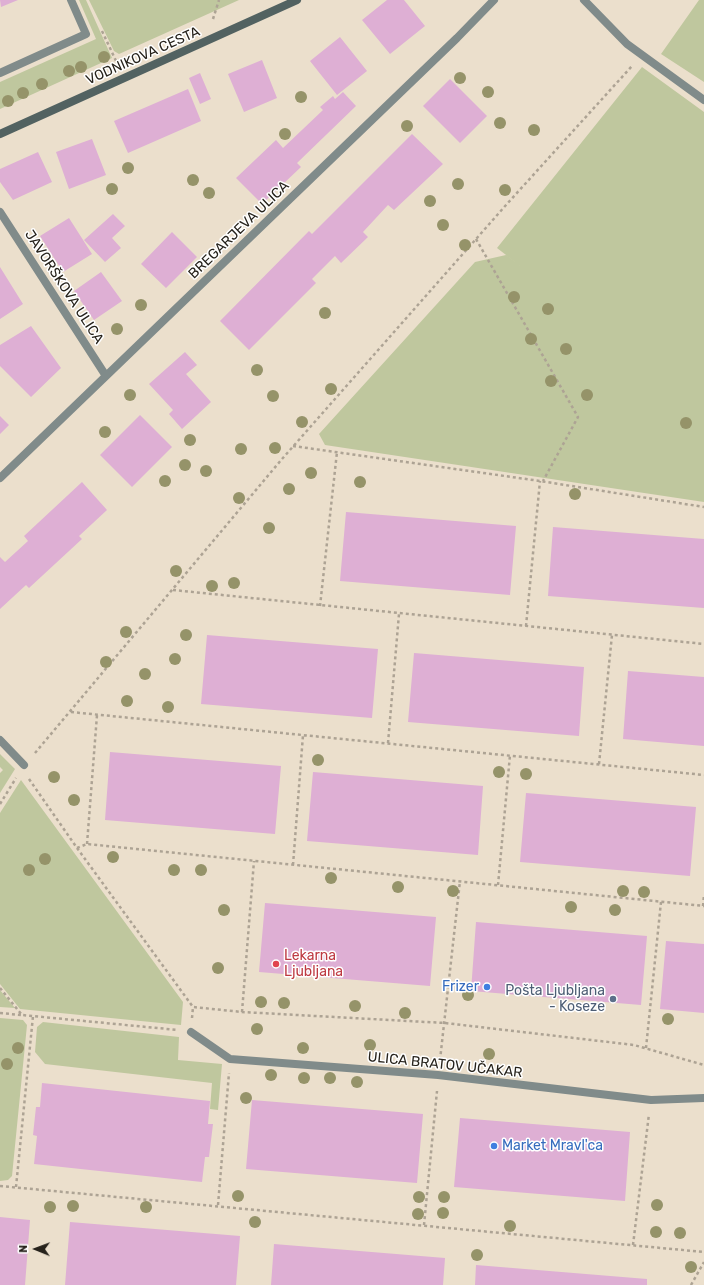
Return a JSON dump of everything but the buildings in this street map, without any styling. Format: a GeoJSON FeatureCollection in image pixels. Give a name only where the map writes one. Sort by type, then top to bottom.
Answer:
{"type":"FeatureCollection","features":[{"type":"Feature","properties":{"kind":"street"},"geometry":{"type":"LineString","coordinates":[[0,73],[86,34],[71,0]]}},
{"type":"Feature","properties":{"kind":"street","name":"VODNIKOVA CESTA"},"geometry":{"type":"LineString","coordinates":[[0,134],[296,0]]}},
{"type":"Feature","properties":{"kind":"street","name":"BREGARJEVA ULICA"},"geometry":{"type":"LineString","coordinates":[[0,478],[457,38],[494,0]]}},
{"type":"Feature","properties":{"kind":"street"},"geometry":{"type":"LineString","coordinates":[[584,0],[628,44],[704,100]]}},
{"type":"Feature","properties":{"kind":"street","name":"JAVORŠKOVA ULICA"},"geometry":{"type":"LineString","coordinates":[[0,212],[106,376]]}},
{"type":"Feature","properties":{"kind":"street"},"geometry":{"type":"LineString","coordinates":[[0,740],[24,765]]}},
{"type":"Feature","properties":{"kind":"street"},"geometry":{"type":"LineString","coordinates":[[191,1032],[230,1059]]}},
{"type":"Feature","properties":{"kind":"street","name":"ULICA BRATOV UČAKAR"},"geometry":{"type":"LineString","coordinates":[[230,1059],[438,1075],[650,1100],[704,1098]]}},
{"type":"Feature","properties":{"kind":"path"},"geometry":{"type":"LineString","coordinates":[[213,19],[219,0]]}},
{"type":"Feature","properties":{"kind":"path"},"geometry":{"type":"LineString","coordinates":[[0,804],[24,765],[71,712],[293,446],[476,239],[642,55]]}},
{"type":"Feature","properties":{"kind":"path"},"geometry":{"type":"LineString","coordinates":[[476,239],[578,417],[541,481],[526,626]]}},
{"type":"Feature","properties":{"kind":"path"},"geometry":{"type":"LineString","coordinates":[[293,446],[541,481],[704,507]]}},
{"type":"Feature","properties":{"kind":"path"},"geometry":{"type":"LineString","coordinates":[[320,606],[337,452]]}},
{"type":"Feature","properties":{"kind":"path"},"geometry":{"type":"LineString","coordinates":[[172,590],[704,644]]}},
{"type":"Feature","properties":{"kind":"path"},"geometry":{"type":"LineString","coordinates":[[388,744],[400,614]]}},
{"type":"Feature","properties":{"kind":"path"},"geometry":{"type":"LineString","coordinates":[[599,764],[612,635]]}},
{"type":"Feature","properties":{"kind":"path"},"geometry":{"type":"LineString","coordinates":[[71,712],[704,774]]}},
{"type":"Feature","properties":{"kind":"path"},"geometry":{"type":"LineString","coordinates":[[87,844],[97,715]]}},
{"type":"Feature","properties":{"kind":"path"},"geometry":{"type":"LineString","coordinates":[[293,865],[303,735]]}},
{"type":"Feature","properties":{"kind":"path"},"geometry":{"type":"LineString","coordinates":[[498,885],[510,755]]}},
{"type":"Feature","properties":{"kind":"path"},"geometry":{"type":"LineString","coordinates":[[0,1013],[191,1032],[193,1007],[32,784],[24,765]]}},
{"type":"Feature","properties":{"kind":"path"},"geometry":{"type":"LineString","coordinates":[[77,848],[87,844],[703,906],[704,895]]}},
{"type":"Feature","properties":{"kind":"path"},"geometry":{"type":"LineString","coordinates":[[242,1012],[254,861]]}},
{"type":"Feature","properties":{"kind":"path"},"geometry":{"type":"LineString","coordinates":[[424,1225],[438,1075],[460,882]]}},
{"type":"Feature","properties":{"kind":"path"},"geometry":{"type":"LineString","coordinates":[[646,1048],[661,902]]}},
{"type":"Feature","properties":{"kind":"path"},"geometry":{"type":"LineString","coordinates":[[0,988],[22,1015]]}},
{"type":"Feature","properties":{"kind":"path"},"geometry":{"type":"LineString","coordinates":[[193,1007],[242,1012],[445,1023],[634,1045],[704,1065]]}},
{"type":"Feature","properties":{"kind":"path"},"geometry":{"type":"LineString","coordinates":[[16,1187],[33,1016]]}},
{"type":"Feature","properties":{"kind":"path"},"geometry":{"type":"LineString","coordinates":[[218,1205],[230,1059]]}},
{"type":"Feature","properties":{"kind":"path"},"geometry":{"type":"LineString","coordinates":[[633,1245],[650,1100]]}},
{"type":"Feature","properties":{"kind":"path"},"geometry":{"type":"LineString","coordinates":[[0,1186],[218,1205],[704,1252]]}},
{"type":"Feature","properties":{"kind":"path"},"geometry":{"type":"LineString","coordinates":[[691,1285],[704,1262]]}},
{"type":"Feature","properties":{"kind":"green space"},"geometry":{"type":"Polygon","coordinates":[[[79,0],[86,0],[112,58],[0,109],[0,82],[96,39],[79,0]]]}},
{"type":"Feature","properties":{"kind":"green space"},"geometry":{"type":"Polygon","coordinates":[[[89,0],[239,0],[119,54],[114,51],[89,0]]]}},
{"type":"Feature","properties":{"kind":"green space"},"geometry":{"type":"Polygon","coordinates":[[[699,0],[704,0],[704,82],[661,54],[699,0]]]}},
{"type":"Feature","properties":{"kind":"green space"},"geometry":{"type":"Polygon","coordinates":[[[642,67],[704,112],[704,502],[325,445],[319,434],[475,262],[506,255],[541,282],[497,248],[642,67]]]}},
{"type":"Feature","properties":{"kind":"green space"},"geometry":{"type":"Polygon","coordinates":[[[0,754],[15,769],[0,793],[0,773],[3,770],[0,767],[0,754]]]}},
{"type":"Feature","properties":{"kind":"green space"},"geometry":{"type":"Polygon","coordinates":[[[21,780],[183,1002],[181,1025],[20,1009],[0,984],[0,813],[21,780]]]}},
{"type":"Feature","properties":{"kind":"green space"},"geometry":{"type":"Polygon","coordinates":[[[0,990],[15,1008],[0,1007],[0,990]]]}},
{"type":"Feature","properties":{"kind":"green space"},"geometry":{"type":"Polygon","coordinates":[[[0,1018],[23,1020],[27,1025],[12,1176],[8,1180],[0,1181],[0,1018]]]}},
{"type":"Feature","properties":{"kind":"green space"},"geometry":{"type":"Polygon","coordinates":[[[43,1022],[179,1037],[178,1060],[222,1064],[218,1110],[210,1109],[212,1083],[45,1064],[35,1052],[37,1027],[43,1022]]]}},
{"type":"Feature","properties":{"kind":"place","name":"Lekarna Ljubljana"},"geometry":{"type":"Point","coordinates":[276,964]}},
{"type":"Feature","properties":{"kind":"place","name":"Frizer"},"geometry":{"type":"Point","coordinates":[487,987]}},
{"type":"Feature","properties":{"kind":"place","name":"Pošta Ljubljana - Koseze"},"geometry":{"type":"Point","coordinates":[613,999]}},
{"type":"Feature","properties":{"kind":"place","name":"Market Mravl'ca"},"geometry":{"type":"Point","coordinates":[494,1146]}}]}
